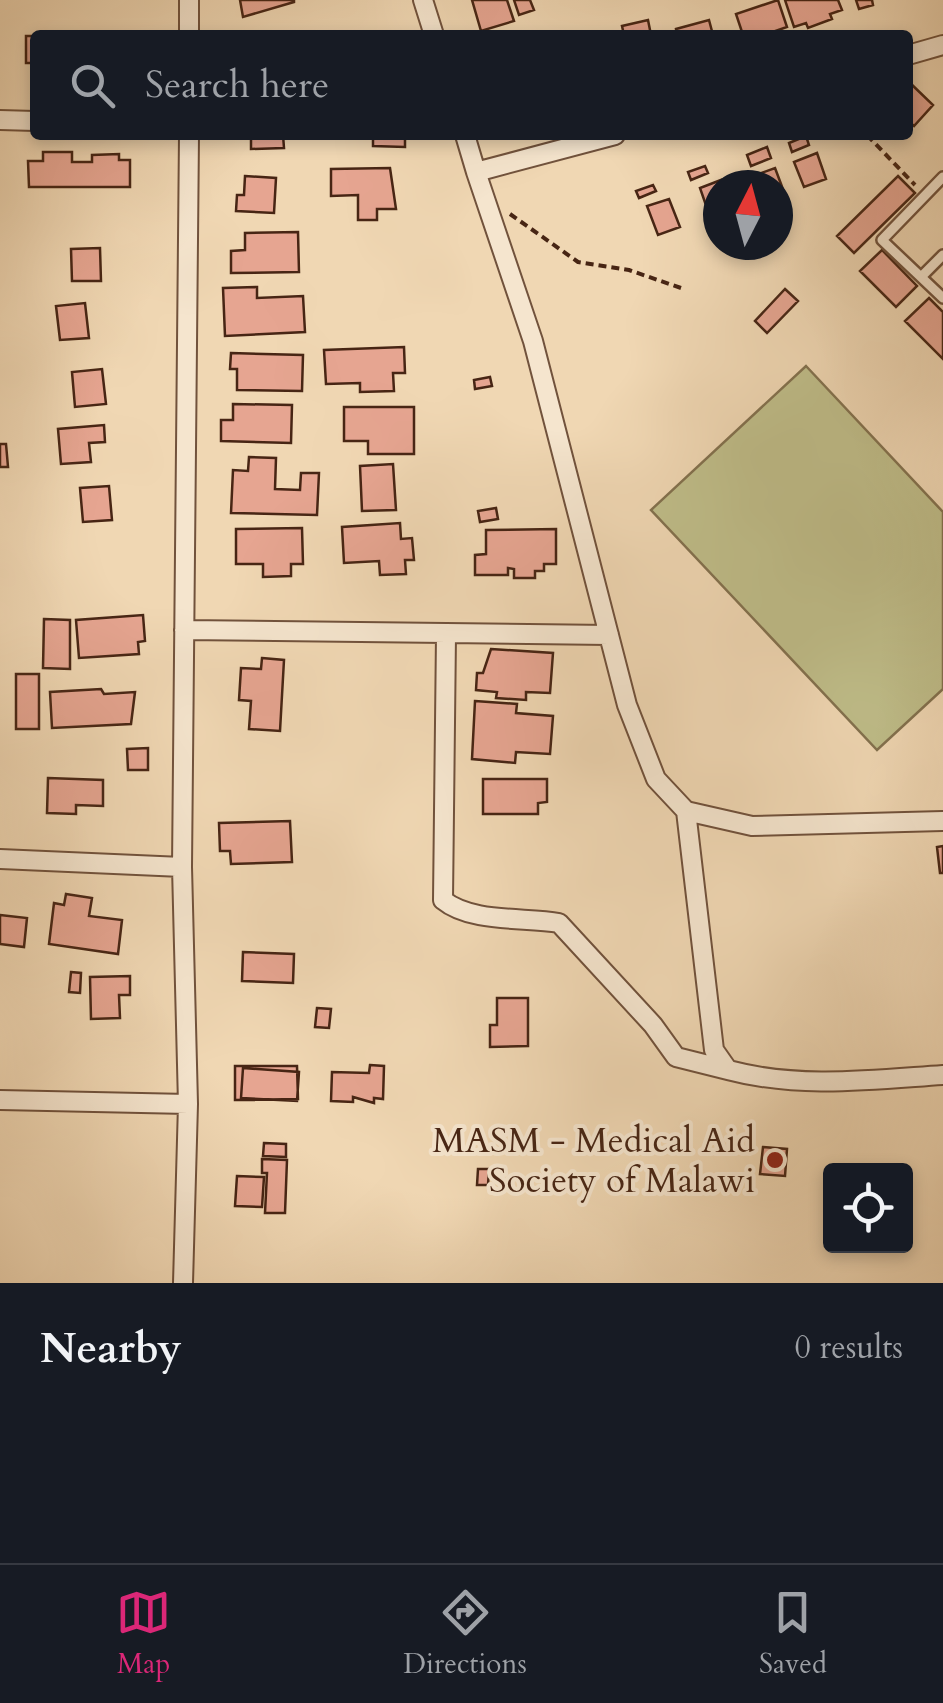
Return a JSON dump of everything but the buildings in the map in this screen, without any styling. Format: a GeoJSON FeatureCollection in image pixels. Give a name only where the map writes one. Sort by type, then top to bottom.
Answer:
{"type":"FeatureCollection","features":[{"type":"Feature","properties":{"kind":"street"},"geometry":{"type":"LineString","coordinates":[[188,0],[189,30]]}},
{"type":"Feature","properties":{"kind":"street"},"geometry":{"type":"LineString","coordinates":[[424,0],[433,30]]}},
{"type":"Feature","properties":{"kind":"street"},"geometry":{"type":"LineString","coordinates":[[913,54],[943,45]]}},
{"type":"Feature","properties":{"kind":"street"},"geometry":{"type":"LineString","coordinates":[[0,120],[30,120]]}},
{"type":"Feature","properties":{"kind":"street"},"geometry":{"type":"LineString","coordinates":[[184,1283],[188,1104],[182,867],[189,140]]}},
{"type":"Feature","properties":{"kind":"street"},"geometry":{"type":"LineString","coordinates":[[466,140],[533,341],[627,705],[656,780],[686,810],[752,826],[943,821]]}},
{"type":"Feature","properties":{"kind":"street"},"geometry":{"type":"LineString","coordinates":[[476,172],[597,140]]}},
{"type":"Feature","properties":{"kind":"street"},"geometry":{"type":"LineString","coordinates":[[184,630],[609,635]]}},
{"type":"Feature","properties":{"kind":"street"},"geometry":{"type":"LineString","coordinates":[[446,634],[443,900],[453,908],[472,913],[560,923],[653,1025],[676,1057],[765,1080],[820,1084],[943,1075]]}},
{"type":"Feature","properties":{"kind":"street"},"geometry":{"type":"LineString","coordinates":[[686,810],[712,1038],[714,1050],[728,1070]]}},
{"type":"Feature","properties":{"kind":"street"},"geometry":{"type":"LineString","coordinates":[[0,860],[182,867]]}},
{"type":"Feature","properties":{"kind":"street"},"geometry":{"type":"LineString","coordinates":[[0,1100],[188,1104]]}},
{"type":"Feature","properties":{"kind":"lane"},"geometry":{"type":"LineString","coordinates":[[943,177],[882,240],[943,298]]}},
{"type":"Feature","properties":{"kind":"lane"},"geometry":{"type":"LineString","coordinates":[[921,277],[943,254]]}},
{"type":"Feature","properties":{"kind":"path"},"geometry":{"type":"LineString","coordinates":[[872,140],[926,195]]}},
{"type":"Feature","properties":{"kind":"path"},"geometry":{"type":"LineString","coordinates":[[485,196],[578,262],[629,270],[682,288]]}},
{"type":"Feature","properties":{"kind":"shaded area"},"geometry":{"type":"Polygon","coordinates":[[[806,366],[943,512],[943,689],[877,750],[651,510],[806,366]]]}},
{"type":"Feature","properties":{"kind":"place","name":"MASM - Medical Aid Society of Malawi"},"geometry":{"type":"Point","coordinates":[775,1160]}}]}
